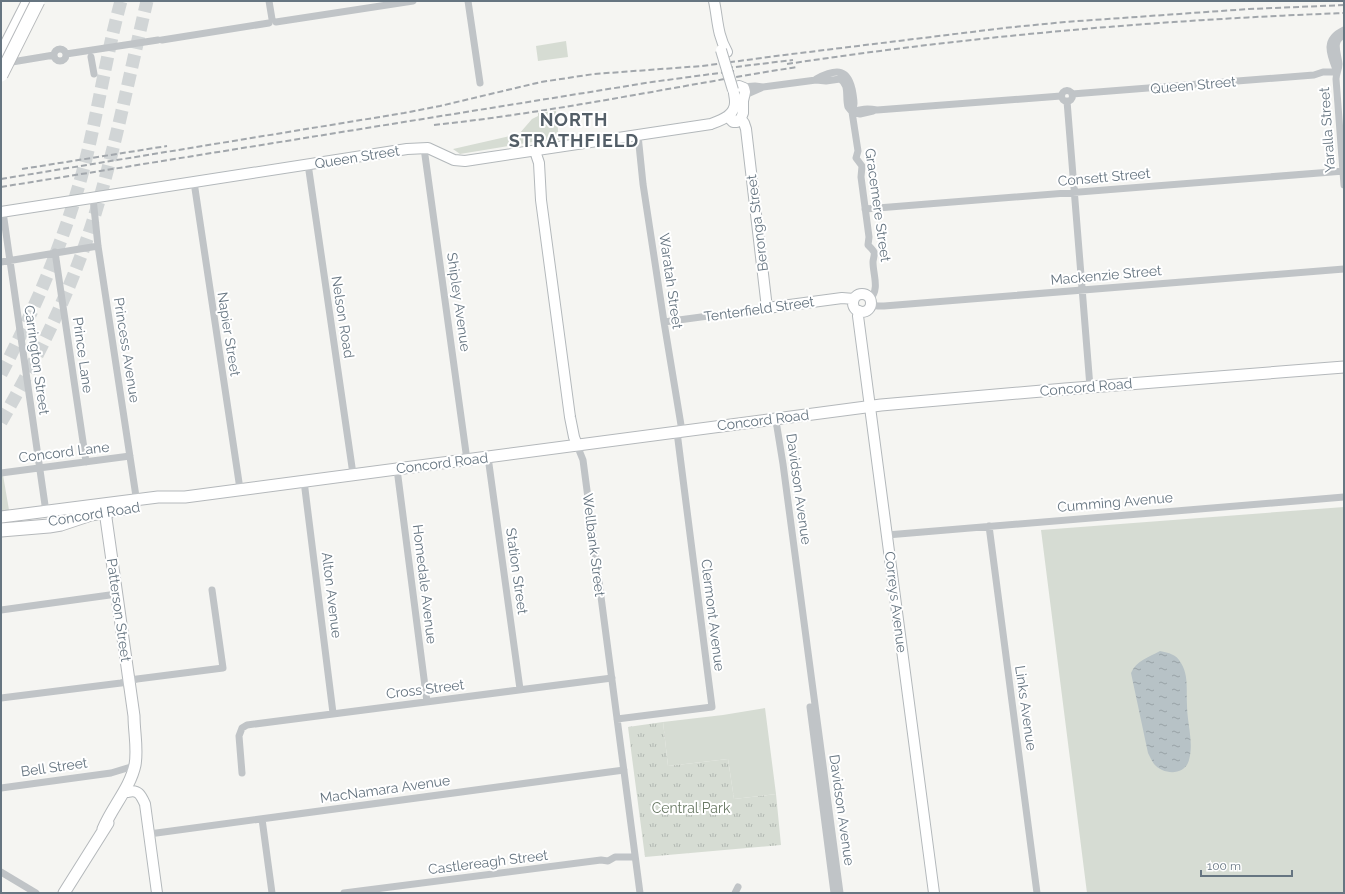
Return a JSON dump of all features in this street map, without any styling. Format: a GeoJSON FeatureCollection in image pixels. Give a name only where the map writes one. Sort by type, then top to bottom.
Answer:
{"type":"FeatureCollection","features":[{"type":"Feature","properties":{"kind":"highway"},"geometry":{"type":"LineString","coordinates":[[6,59],[29,1]]}},
{"type":"Feature","properties":{"kind":"highway"},"geometry":{"type":"LineString","coordinates":[[1,75],[38,1]]}},
{"type":"Feature","properties":{"kind":"highway"},"geometry":{"type":"LineString","coordinates":[[1,530],[61,524],[88,515]]}},
{"type":"Feature","properties":{"kind":"main road","name":"Concord Road"},"geometry":{"type":"LineString","coordinates":[[1,517],[105,508],[137,503],[158,497],[185,497],[870,406],[1344,367]]}},
{"type":"Feature","properties":{"kind":"main road","name":"Concord Road"},"geometry":{"type":"LineString","coordinates":[[1,525],[31,524],[88,515],[105,508]]}},
{"type":"Feature","properties":{"kind":"main road","name":"Patterson Street"},"geometry":{"type":"LineString","coordinates":[[105,508],[134,716],[138,734],[140,763],[137,776],[127,789]]}},
{"type":"Feature","properties":{"kind":"main road","name":"Patterson Street"},"geometry":{"type":"LineString","coordinates":[[127,789],[134,766],[136,750],[134,716]]}},
{"type":"Feature","properties":{"kind":"main road"},"geometry":{"type":"LineString","coordinates":[[64,893],[103,829],[106,820],[127,789]]}},
{"type":"Feature","properties":{"kind":"street"},"geometry":{"type":"LineString","coordinates":[[269,1],[272,21]]}},
{"type":"Feature","properties":{"kind":"street"},"geometry":{"type":"LineString","coordinates":[[6,59],[54,55],[56,50],[59,49],[63,49],[66,54],[272,21],[413,1]]}},
{"type":"Feature","properties":{"kind":"street"},"geometry":{"type":"LineString","coordinates":[[468,1],[480,83]]}},
{"type":"Feature","properties":{"kind":"street"},"geometry":{"type":"LineString","coordinates":[[708,1],[711,14],[716,21]]}},
{"type":"Feature","properties":{"kind":"street"},"geometry":{"type":"LineString","coordinates":[[714,1],[716,21],[723,48],[740,88],[735,102],[736,119]]}},
{"type":"Feature","properties":{"kind":"street"},"geometry":{"type":"LineString","coordinates":[[1337,72],[1332,60],[1330,45],[1334,35],[1344,30]]}},
{"type":"Feature","properties":{"kind":"street"},"geometry":{"type":"LineString","coordinates":[[1337,72],[1339,66],[1336,46],[1340,38],[1344,35]]}},
{"type":"Feature","properties":{"kind":"street"},"geometry":{"type":"LineString","coordinates":[[92,57],[94,74]]}},
{"type":"Feature","properties":{"kind":"street","name":"Queen Street"},"geometry":{"type":"LineString","coordinates":[[1072,94],[1314,75],[1328,77],[1337,72]]}},
{"type":"Feature","properties":{"kind":"street","name":"Yaralla Street"},"geometry":{"type":"LineString","coordinates":[[1337,72],[1336,79],[1344,185]]}},
{"type":"Feature","properties":{"kind":"street"},"geometry":{"type":"LineString","coordinates":[[740,88],[755,86],[763,88],[816,80],[843,80],[846,85],[848,106],[852,112],[869,108],[877,110],[1061,96]]}},
{"type":"Feature","properties":{"kind":"street"},"geometry":{"type":"LineString","coordinates":[[1061,96],[1063,91],[1070,91],[1072,94],[1071,99],[1067,101]]}},
{"type":"Feature","properties":{"kind":"street"},"geometry":{"type":"LineString","coordinates":[[1061,96],[1062,99],[1067,101]]}},
{"type":"Feature","properties":{"kind":"street"},"geometry":{"type":"LineString","coordinates":[[1067,101],[1090,387]]}},
{"type":"Feature","properties":{"kind":"street","name":"Gracemere Street"},"geometry":{"type":"LineString","coordinates":[[852,112],[858,151],[856,158],[862,166],[861,177],[869,237],[868,245],[874,252],[873,261],[875,292],[870,302]]}},
{"type":"Feature","properties":{"kind":"street","name":"Queen Street"},"geometry":{"type":"LineString","coordinates":[[2,212],[369,154],[428,148],[459,161],[711,124],[720,125],[736,119]]}},
{"type":"Feature","properties":{"kind":"street","name":"Beronga Street"},"geometry":{"type":"LineString","coordinates":[[736,119],[744,123],[748,138],[767,308]]}},
{"type":"Feature","properties":{"kind":"street","name":"Waratah Street"},"geometry":{"type":"LineString","coordinates":[[638,135],[643,184],[679,431]]}},
{"type":"Feature","properties":{"kind":"street","name":"Shipley Avenue"},"geometry":{"type":"LineString","coordinates":[[424,148],[466,460]]}},
{"type":"Feature","properties":{"kind":"street"},"geometry":{"type":"LineString","coordinates":[[539,163],[541,156],[546,149]]}},
{"type":"Feature","properties":{"kind":"street","name":"Wellbank Street"},"geometry":{"type":"LineString","coordinates":[[533,151],[539,163],[541,200]]}},
{"type":"Feature","properties":{"kind":"street","name":"Wellbank Street"},"geometry":{"type":"LineString","coordinates":[[533,151],[570,417],[574,438],[583,460],[640,893]]}},
{"type":"Feature","properties":{"kind":"street","name":"Nelson Road"},"geometry":{"type":"LineString","coordinates":[[308,164],[353,474]]}},
{"type":"Feature","properties":{"kind":"street","name":"Consett Street"},"geometry":{"type":"LineString","coordinates":[[865,209],[1343,171]]}},
{"type":"Feature","properties":{"kind":"street","name":"Napier Street"},"geometry":{"type":"LineString","coordinates":[[194,182],[240,489]]}},
{"type":"Feature","properties":{"kind":"street","name":"Princess Avenue"},"geometry":{"type":"LineString","coordinates":[[93,198],[98,246],[137,503]]}},
{"type":"Feature","properties":{"kind":"street","name":"Carrington Street"},"geometry":{"type":"LineString","coordinates":[[2,212],[46,512]]}},
{"type":"Feature","properties":{"kind":"street"},"geometry":{"type":"LineString","coordinates":[[1,262],[98,246]]}},
{"type":"Feature","properties":{"kind":"street","name":"Prince Lane"},"geometry":{"type":"LineString","coordinates":[[55,252],[86,462]]}},
{"type":"Feature","properties":{"kind":"street","name":"Mackenzie Street"},"geometry":{"type":"LineString","coordinates":[[870,302],[878,306],[884,306],[1344,269]]}},
{"type":"Feature","properties":{"kind":"street"},"geometry":{"type":"LineString","coordinates":[[860,294],[866,295],[870,302],[868,309],[859,311],[855,308],[854,299],[860,294]]}},
{"type":"Feature","properties":{"kind":"street","name":"Tenterfield Street"},"geometry":{"type":"LineString","coordinates":[[664,322],[842,298],[854,299]]}},
{"type":"Feature","properties":{"kind":"street","name":"Correys Avenue"},"geometry":{"type":"LineString","coordinates":[[859,311],[858,316],[934,893]]}},
{"type":"Feature","properties":{"kind":"street","name":"Davidson Avenue"},"geometry":{"type":"LineString","coordinates":[[775,419],[774,427],[834,893]]}},
{"type":"Feature","properties":{"kind":"street","name":"Davidson Avenue"},"geometry":{"type":"LineString","coordinates":[[775,419],[785,481],[840,893]]}},
{"type":"Feature","properties":{"kind":"street","name":"Clermont Avenue"},"geometry":{"type":"LineString","coordinates":[[617,719],[712,707],[679,431]]}},
{"type":"Feature","properties":{"kind":"street","name":"Concord Lane"},"geometry":{"type":"LineString","coordinates":[[1,473],[130,456]]}},
{"type":"Feature","properties":{"kind":"street","name":"Station Street"},"geometry":{"type":"LineString","coordinates":[[488,457],[520,690]]}},
{"type":"Feature","properties":{"kind":"street","name":"Homedale Avenue"},"geometry":{"type":"LineString","coordinates":[[397,469],[427,702]]}},
{"type":"Feature","properties":{"kind":"street","name":"Alton Avenue"},"geometry":{"type":"LineString","coordinates":[[304,481],[333,713]]}},
{"type":"Feature","properties":{"kind":"street","name":"Cumming Avenue"},"geometry":{"type":"LineString","coordinates":[[887,535],[1344,497]]}},
{"type":"Feature","properties":{"kind":"street","name":"Links Avenue"},"geometry":{"type":"LineString","coordinates":[[989,526],[1037,893]]}},
{"type":"Feature","properties":{"kind":"street"},"geometry":{"type":"LineString","coordinates":[[1,698],[121,683],[223,668],[212,590]]}},
{"type":"Feature","properties":{"kind":"street"},"geometry":{"type":"LineString","coordinates":[[1,610],[117,594]]}},
{"type":"Feature","properties":{"kind":"street","name":"Cross Street"},"geometry":{"type":"LineString","coordinates":[[242,773],[239,736],[242,728],[247,725],[612,678]]}},
{"type":"Feature","properties":{"kind":"street","name":"Bell Street"},"geometry":{"type":"LineString","coordinates":[[1,788],[111,772],[134,766]]}},
{"type":"Feature","properties":{"kind":"street","name":"MacNamara Avenue"},"geometry":{"type":"LineString","coordinates":[[149,834],[624,770]]}},
{"type":"Feature","properties":{"kind":"street"},"geometry":{"type":"LineString","coordinates":[[111,772],[118,773],[124,777],[127,789],[138,792],[145,804],[157,893]]}},
{"type":"Feature","properties":{"kind":"street"},"geometry":{"type":"LineString","coordinates":[[262,818],[272,893]]}},
{"type":"Feature","properties":{"kind":"street","name":"Castlereagh Street"},"geometry":{"type":"LineString","coordinates":[[344,893],[601,860],[608,861],[615,857],[635,857]]}},
{"type":"Feature","properties":{"kind":"street"},"geometry":{"type":"LineString","coordinates":[[1,872],[36,893]]}},
{"type":"Feature","properties":{"kind":"green space"},"geometry":{"type":"Polygon","coordinates":[[[566,41],[568,57],[538,61],[536,46],[566,41]]]}},
{"type":"Feature","properties":{"kind":"green space"},"geometry":{"type":"Polygon","coordinates":[[[556,111],[559,140],[532,142],[460,154],[453,149],[519,134],[532,119],[538,116],[538,113],[556,111]]]}},
{"type":"Feature","properties":{"kind":"green space"},"geometry":{"type":"Polygon","coordinates":[[[1,475],[3,475],[9,510],[1,511],[1,475]]]}},
{"type":"Feature","properties":{"kind":"green space"},"geometry":{"type":"Polygon","coordinates":[[[1344,507],[1344,893],[1087,893],[1041,530],[1344,507]]]}},
{"type":"Feature","properties":{"kind":"green space"},"geometry":{"type":"Polygon","coordinates":[[[765,708],[776,794],[734,799],[728,759],[668,766],[663,722],[723,715],[765,708]]]}},
{"type":"Feature","properties":{"kind":"green space","name":"Central Park"},"geometry":{"type":"Polygon","coordinates":[[[663,722],[668,766],[728,759],[734,799],[776,794],[781,845],[645,857],[628,727],[663,722]]]}},
{"type":"Feature","properties":{"kind":"water"},"geometry":{"type":"Polygon","coordinates":[[[1160,651],[1169,653],[1177,658],[1184,668],[1186,678],[1187,712],[1191,746],[1187,765],[1179,771],[1173,772],[1168,772],[1158,768],[1148,753],[1131,673],[1139,662],[1160,651]]]}},
{"type":"Feature","properties":{"kind":"tunnel"},"geometry":{"type":"LineString","coordinates":[[1,374],[36,302],[65,228],[87,156],[110,45],[121,1]]}},
{"type":"Feature","properties":{"kind":"tunnel"},"geometry":{"type":"LineString","coordinates":[[1,422],[52,325],[74,275],[83,250],[108,169],[147,1]]}},
{"type":"Feature","properties":{"kind":"railway"},"geometry":{"type":"LineString","coordinates":[[1,179],[404,113],[541,82],[594,74],[702,66],[1004,28],[1065,22],[1249,9],[1344,5]]}},
{"type":"Feature","properties":{"kind":"railway"},"geometry":{"type":"LineString","coordinates":[[787,64],[995,37],[1205,20],[1344,13]]}},
{"type":"Feature","properties":{"kind":"railway"},"geometry":{"type":"LineString","coordinates":[[727,68],[793,60]]}},
{"type":"Feature","properties":{"kind":"railway"},"geometry":{"type":"LineString","coordinates":[[434,125],[480,120],[571,106],[797,67]]}},
{"type":"Feature","properties":{"kind":"railway"},"geometry":{"type":"LineString","coordinates":[[1,187],[652,82],[734,71]]}},
{"type":"Feature","properties":{"kind":"railway"},"geometry":{"type":"LineString","coordinates":[[22,169],[167,146]]}},
{"type":"Feature","properties":{"kind":"district","name":"NORTH STRATHFIELD"},"geometry":{"type":"Point","coordinates":[574,130]}}]}
